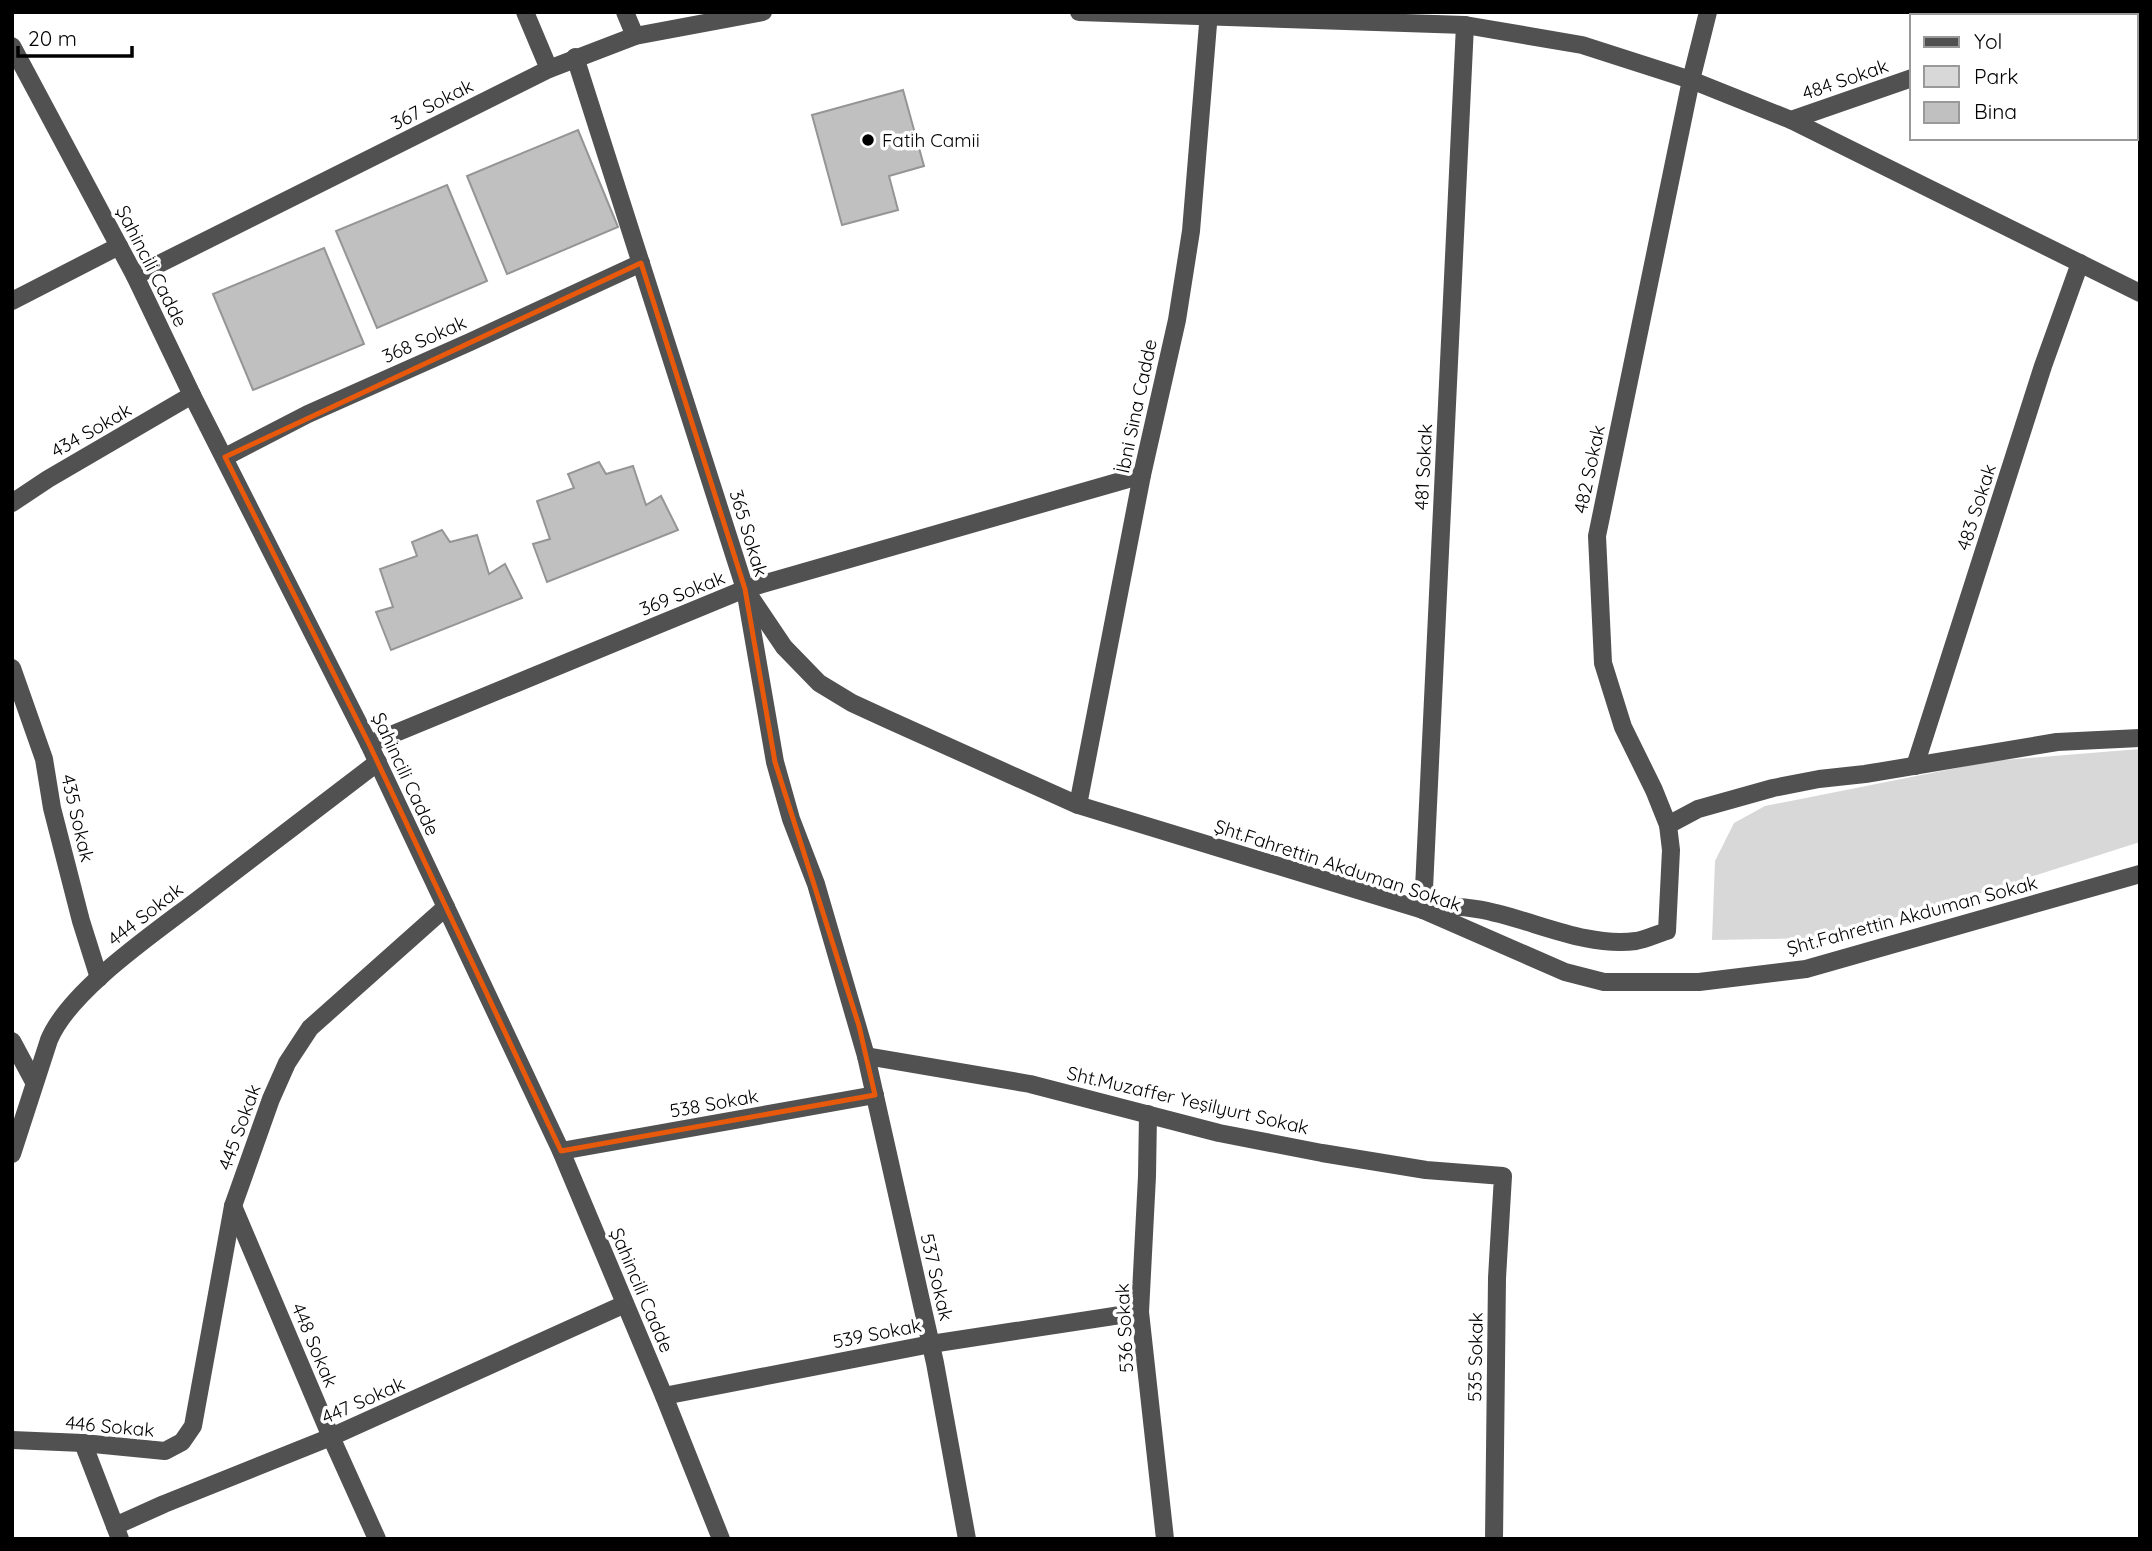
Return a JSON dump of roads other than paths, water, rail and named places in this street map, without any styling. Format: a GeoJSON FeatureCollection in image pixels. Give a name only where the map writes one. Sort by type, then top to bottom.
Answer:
{"type":"FeatureCollection","features":[{"type":"Feature","properties":{"kind":"street"},"geometry":{"type":"LineString","coordinates":[[525,12],[549,69]]}},
{"type":"Feature","properties":{"kind":"street"},"geometry":{"type":"LineString","coordinates":[[625,12],[635,36]]}},
{"type":"Feature","properties":{"kind":"street","name":"367 Sokak"},"geometry":{"type":"LineString","coordinates":[[135,276],[575,57],[635,36],[763,12]]}},
{"type":"Feature","properties":{"kind":"street"},"geometry":{"type":"LineString","coordinates":[[1079,12],[1465,25],[1582,46],[1691,80],[1791,120],[2140,293]]}},
{"type":"Feature","properties":{"kind":"street","name":"482 Sokak"},"geometry":{"type":"LineString","coordinates":[[1423,910],[1441,906],[1467,907],[1576,936],[1624,942],[1667,931],[1671,850],[1668,825],[1623,727],[1603,663],[1597,536],[1691,80],[1708,12]]}},
{"type":"Feature","properties":{"kind":"street","name":"İbni Sina Cadde"},"geometry":{"type":"LineString","coordinates":[[1078,805],[1142,475],[1177,320],[1191,231],[1209,15]]}},
{"type":"Feature","properties":{"kind":"street","name":"481 Sokak"},"geometry":{"type":"LineString","coordinates":[[1423,910],[1465,25]]}},
{"type":"Feature","properties":{"kind":"street","name":"Şahincili Cadde"},"geometry":{"type":"LineString","coordinates":[[12,46],[135,276],[192,395],[378,762],[561,1151],[721,1539]]}},
{"type":"Feature","properties":{"kind":"street","name":"365 Sokak"},"geometry":{"type":"LineString","coordinates":[[575,57],[745,589],[775,762],[859,1026]]}},
{"type":"Feature","properties":{"kind":"street","name":"484 Sokak"},"geometry":{"type":"LineString","coordinates":[[1791,120],[1910,79]]}},
{"type":"Feature","properties":{"kind":"street"},"geometry":{"type":"LineString","coordinates":[[12,301],[119,246]]}},
{"type":"Feature","properties":{"kind":"street","name":"368 Sokak"},"geometry":{"type":"LineString","coordinates":[[225,457],[308,414],[641,263]]}},
{"type":"Feature","properties":{"kind":"street","name":"483 Sokak"},"geometry":{"type":"LineString","coordinates":[[1915,766],[2043,366],[2080,263]]}},
{"type":"Feature","properties":{"kind":"street","name":"434 Sokak"},"geometry":{"type":"LineString","coordinates":[[12,503],[192,395]]}},
{"type":"Feature","properties":{"kind":"street","name":"369 Sokak"},"geometry":{"type":"LineString","coordinates":[[369,744],[745,589],[1142,475]]}},
{"type":"Feature","properties":{"kind":"street","name":"Şht.Fahrettin Akduman Sokak"},"geometry":{"type":"LineString","coordinates":[[745,589],[784,647],[819,683],[888,720],[1078,805],[1423,910],[1565,972],[1604,982],[1699,982],[1805,969],[2140,874]]}},
{"type":"Feature","properties":{"kind":"street","name":"435 Sokak"},"geometry":{"type":"LineString","coordinates":[[12,668],[44,759],[55,819],[81,921],[99,978]]}},
{"type":"Feature","properties":{"kind":"street"},"geometry":{"type":"LineString","coordinates":[[1668,825],[1698,809],[1773,788],[1819,779],[2057,742],[2140,738]]}},
{"type":"Feature","properties":{"kind":"street","name":"444 Sokak"},"geometry":{"type":"LineString","coordinates":[[12,1154],[55,1024],[71,1005],[139,945],[378,762]]}},
{"type":"Feature","properties":{"kind":"street","name":"445 Sokak"},"geometry":{"type":"LineString","coordinates":[[193,1426],[233,1206],[271,1099],[287,1063],[310,1028],[446,907]]}},
{"type":"Feature","properties":{"kind":"street","name":"537 Sokak"},"geometry":{"type":"LineString","coordinates":[[859,1026],[931,1344],[967,1539]]}},
{"type":"Feature","properties":{"kind":"street"},"geometry":{"type":"LineString","coordinates":[[12,1041],[34,1082]]}},
{"type":"Feature","properties":{"kind":"street","name":"Sht.Muzaffer Yeşilyurt Sokak"},"geometry":{"type":"LineString","coordinates":[[866,1056],[1030,1084],[1219,1133],[1322,1153],[1426,1170],[1503,1176]]}},
{"type":"Feature","properties":{"kind":"street","name":"538 Sokak"},"geometry":{"type":"LineString","coordinates":[[561,1151],[874,1095]]}},
{"type":"Feature","properties":{"kind":"street","name":"536 Sokak"},"geometry":{"type":"LineString","coordinates":[[1148,1114],[1140,1312],[1165,1539]]}},
{"type":"Feature","properties":{"kind":"street","name":"535 Sokak"},"geometry":{"type":"LineString","coordinates":[[1494,1539],[1497,1278],[1503,1176]]}},
{"type":"Feature","properties":{"kind":"street","name":"448 Sokak"},"geometry":{"type":"LineString","coordinates":[[233,1206],[377,1539]]}},
{"type":"Feature","properties":{"kind":"street","name":"447 Sokak"},"geometry":{"type":"LineString","coordinates":[[118,1533],[164,1504],[331,1437],[625,1304]]}},
{"type":"Feature","properties":{"kind":"street","name":"539 Sokak"},"geometry":{"type":"LineString","coordinates":[[664,1396],[931,1344],[1140,1312]]}},
{"type":"Feature","properties":{"kind":"street","name":"446 Sokak"},"geometry":{"type":"LineString","coordinates":[[12,1440],[165,1451],[182,1442],[193,1426]]}},
{"type":"Feature","properties":{"kind":"street"},"geometry":{"type":"LineString","coordinates":[[83,1443],[118,1533]]}},
{"type":"Feature","properties":{"kind":"place","name":"Fatih Camii"},"geometry":{"type":"Point","coordinates":[868,140]}}]}
